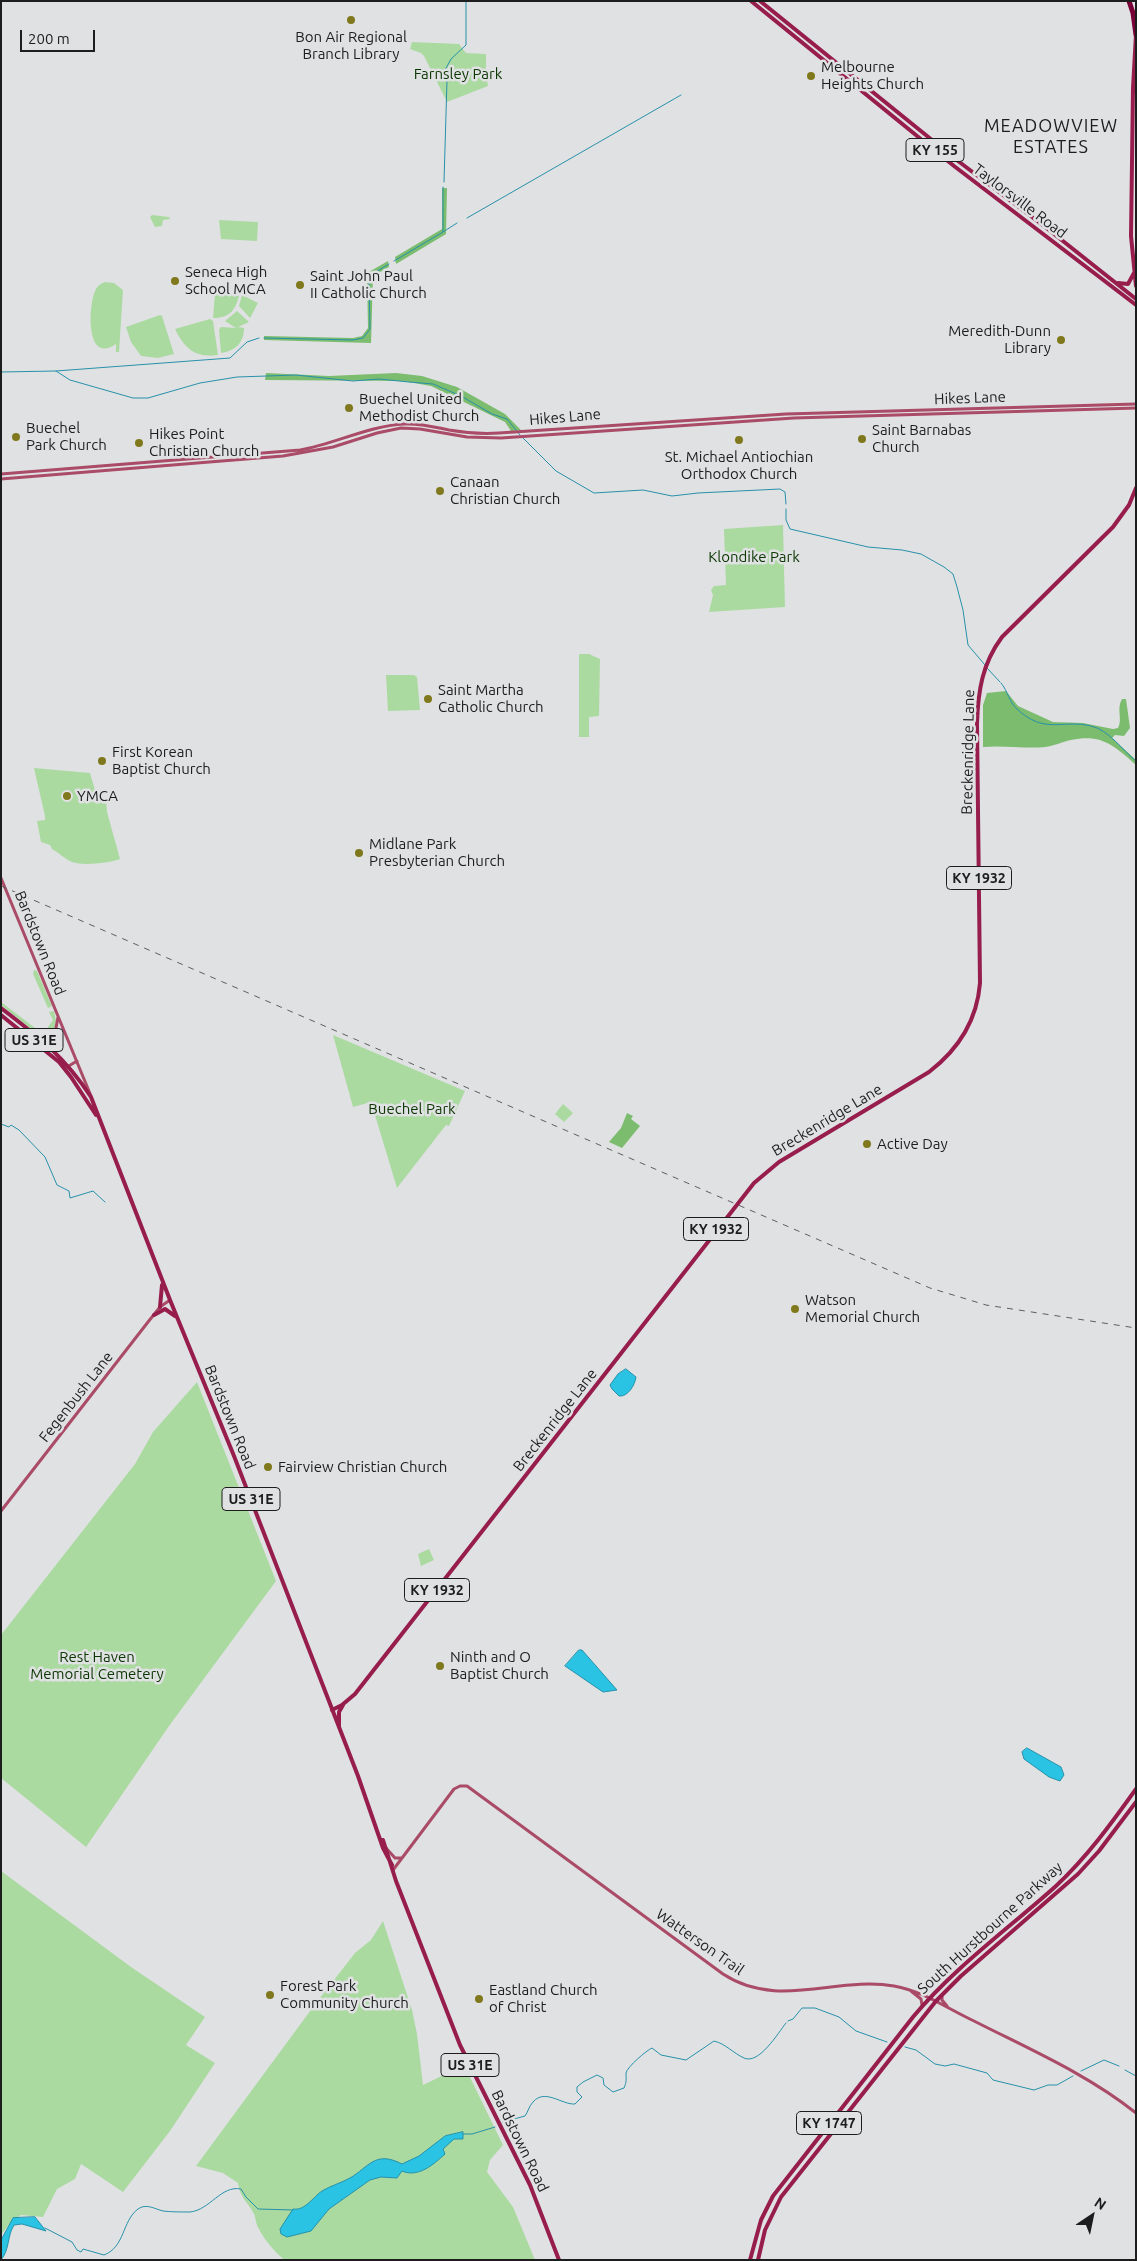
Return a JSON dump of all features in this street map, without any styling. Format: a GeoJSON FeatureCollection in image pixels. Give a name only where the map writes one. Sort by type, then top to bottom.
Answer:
{"type":"FeatureCollection","features":[{"type":"Feature","properties":{"kind":"highway"},"geometry":{"type":"LineString","coordinates":[[1129,1],[1136,34]]}},
{"type":"Feature","properties":{"kind":"main road","name":"Taylorsville Road"},"geometry":{"type":"LineString","coordinates":[[751,1],[954,166],[1041,230],[1136,305]]}},
{"type":"Feature","properties":{"kind":"main road","name":"Taylorsville Road"},"geometry":{"type":"LineString","coordinates":[[760,1],[958,161],[1038,221],[1136,299]]}},
{"type":"Feature","properties":{"kind":"main road"},"geometry":{"type":"LineString","coordinates":[[1136,34],[1131,237],[1136,286]]}},
{"type":"Feature","properties":{"kind":"main road"},"geometry":{"type":"LineString","coordinates":[[1134,97],[1136,84]]}},
{"type":"Feature","properties":{"kind":"main road"},"geometry":{"type":"LineString","coordinates":[[1113,280],[1125,285],[1130,282],[1134,273]]}},
{"type":"Feature","properties":{"kind":"main road","name":"Hikes Lane"},"geometry":{"type":"LineString","coordinates":[[1,478],[283,456],[333,447],[377,433],[401,428],[420,429],[467,437],[517,437],[522,434],[714,418],[1136,404]]}},
{"type":"Feature","properties":{"kind":"main road","name":"Hikes Lane"},"geometry":{"type":"LineString","coordinates":[[1,474],[300,450],[332,443],[378,428],[404,424],[420,424],[462,432],[522,434],[809,415],[1136,408]]}},
{"type":"Feature","properties":{"kind":"main road","name":"Breckenridge Lane"},"geometry":{"type":"LineString","coordinates":[[332,1710],[352,1697],[753,1184],[779,1162],[929,1072],[950,1055],[965,1036],[975,1011],[980,984],[977,714],[978,694],[983,673],[988,659],[1006,634],[1114,528],[1129,505],[1136,488]]}},
{"type":"Feature","properties":{"kind":"main road","name":"Bardstown Road"},"geometry":{"type":"LineString","coordinates":[[1,878],[77,1061],[94,1104],[97,1117],[162,1281],[234,1456],[460,2045],[530,2185],[559,2260]]}},
{"type":"Feature","properties":{"kind":"main road","name":"US 31E"},"geometry":{"type":"LineString","coordinates":[[1,1009],[52,1048],[91,1097]]}},
{"type":"Feature","properties":{"kind":"main road","name":"US 31E"},"geometry":{"type":"LineString","coordinates":[[1,1015],[66,1067]]}},
{"type":"Feature","properties":{"kind":"main road","name":"Bardstown Road"},"geometry":{"type":"LineString","coordinates":[[52,1056],[58,1016]]}},
{"type":"Feature","properties":{"kind":"main road"},"geometry":{"type":"LineString","coordinates":[[66,1067],[77,1061]]}},
{"type":"Feature","properties":{"kind":"main road","name":"Bardstown Road"},"geometry":{"type":"LineString","coordinates":[[66,1067],[97,1117]]}},
{"type":"Feature","properties":{"kind":"main road"},"geometry":{"type":"LineString","coordinates":[[89,1106],[94,1104]]}},
{"type":"Feature","properties":{"kind":"main road"},"geometry":{"type":"LineString","coordinates":[[160,1307],[162,1281]]}},
{"type":"Feature","properties":{"kind":"main road","name":"Fegenbush Lane"},"geometry":{"type":"LineString","coordinates":[[1,1511],[160,1307],[170,1300]]}},
{"type":"Feature","properties":{"kind":"main road"},"geometry":{"type":"LineString","coordinates":[[154,1315],[165,1309],[177,1318]]}},
{"type":"Feature","properties":{"kind":"main road"},"geometry":{"type":"LineString","coordinates":[[339,1729],[339,1712],[343,1704]]}},
{"type":"Feature","properties":{"kind":"main road","name":"Watterson Trail"},"geometry":{"type":"LineString","coordinates":[[392,1868],[403,1858],[454,1789],[464,1785],[471,1788],[723,1974],[738,1983],[769,1991],[878,1985],[894,1986],[911,1991],[936,2001],[1092,2081],[1136,2113]]}},
{"type":"Feature","properties":{"kind":"main road","name":"South Hurstbourne Parkway"},"geometry":{"type":"LineString","coordinates":[[750,2260],[757,2232],[767,2207],[783,2182],[922,2005],[1077,1865],[1105,1833],[1136,1789]]}},
{"type":"Feature","properties":{"kind":"main road","name":"South Hurstbourne Parkway"},"geometry":{"type":"LineString","coordinates":[[758,2260],[762,2241],[773,2210],[816,2151],[936,2001],[1078,1874],[1099,1852],[1136,1802]]}},
{"type":"Feature","properties":{"kind":"main road","name":"Bardstown Road"},"geometry":{"type":"LineString","coordinates":[[381,1840],[386,1847],[392,1868]]}},
{"type":"Feature","properties":{"kind":"main road"},"geometry":{"type":"LineString","coordinates":[[386,1847],[394,1858],[403,1858]]}},
{"type":"Feature","properties":{"kind":"main road"},"geometry":{"type":"LineString","coordinates":[[911,1991],[921,1999],[922,2005]]}},
{"type":"Feature","properties":{"kind":"main road"},"geometry":{"type":"LineString","coordinates":[[942,1995],[943,2002],[951,2009]]}},
{"type":"Feature","properties":{"kind":"main road"},"geometry":{"type":"LineString","coordinates":[[810,2147],[816,2151]]}},
{"type":"Feature","properties":{"kind":"green space","name":"Farnsley Park"},"geometry":{"type":"Polygon","coordinates":[[[412,42],[459,44],[466,53],[486,54],[488,86],[447,102],[424,56],[410,49],[412,42]]]}},
{"type":"Feature","properties":{"kind":"green space"},"geometry":{"type":"Polygon","coordinates":[[[442,188],[447,188],[446,234],[396,264],[395,257],[442,229],[442,188]]]}},
{"type":"Feature","properties":{"kind":"green space"},"geometry":{"type":"Polygon","coordinates":[[[152,215],[169,217],[170,219],[163,220],[162,226],[155,227],[150,217],[152,215]]]}},
{"type":"Feature","properties":{"kind":"green space"},"geometry":{"type":"Polygon","coordinates":[[[219,220],[258,222],[257,241],[221,239],[219,220]]]}},
{"type":"Feature","properties":{"kind":"green space"},"geometry":{"type":"Polygon","coordinates":[[[388,261],[389,267],[373,276],[371,343],[264,340],[264,336],[353,338],[362,336],[368,328],[367,273],[388,261]]]}},
{"type":"Feature","properties":{"kind":"green space"},"geometry":{"type":"Polygon","coordinates":[[[105,282],[114,283],[123,290],[119,352],[116,352],[116,344],[106,349],[99,347],[94,340],[91,330],[93,296],[98,286],[105,282]]]}},
{"type":"Feature","properties":{"kind":"green space"},"geometry":{"type":"Polygon","coordinates":[[[215,294],[239,296],[233,310],[223,317],[213,318],[215,294]]]}},
{"type":"Feature","properties":{"kind":"green space"},"geometry":{"type":"Polygon","coordinates":[[[242,295],[258,303],[250,318],[239,306],[242,295]]]}},
{"type":"Feature","properties":{"kind":"green space"},"geometry":{"type":"Polygon","coordinates":[[[237,311],[249,322],[238,327],[244,328],[244,333],[238,345],[221,353],[219,330],[221,327],[236,328],[225,321],[237,311]]]}},
{"type":"Feature","properties":{"kind":"green space"},"geometry":{"type":"Polygon","coordinates":[[[160,315],[162,316],[174,354],[158,358],[141,356],[131,342],[126,327],[160,315]]]}},
{"type":"Feature","properties":{"kind":"green space"},"geometry":{"type":"Polygon","coordinates":[[[210,319],[213,321],[218,355],[210,356],[192,351],[183,342],[175,329],[210,319]]]}},
{"type":"Feature","properties":{"kind":"green space"},"geometry":{"type":"Polygon","coordinates":[[[266,373],[329,376],[396,373],[422,376],[457,387],[505,414],[521,430],[511,431],[505,422],[431,386],[403,381],[265,380],[266,373]]]}},
{"type":"Feature","properties":{"kind":"green space","name":"Klondike Park"},"geometry":{"type":"Polygon","coordinates":[[[783,525],[785,607],[709,612],[713,595],[711,590],[714,586],[726,585],[724,529],[783,525]]]}},
{"type":"Feature","properties":{"kind":"green space"},"geometry":{"type":"Polygon","coordinates":[[[579,654],[589,654],[600,659],[599,716],[589,717],[589,737],[579,737],[579,654]]]}},
{"type":"Feature","properties":{"kind":"green space"},"geometry":{"type":"Polygon","coordinates":[[[386,675],[414,675],[417,677],[420,710],[388,711],[386,675]]]}},
{"type":"Feature","properties":{"kind":"green space"},"geometry":{"type":"Polygon","coordinates":[[[1006,691],[1018,706],[1053,722],[1083,723],[1113,729],[1118,728],[1120,703],[1122,699],[1126,699],[1130,728],[1124,736],[1115,735],[1112,738],[1136,760],[1136,765],[1114,747],[1099,740],[1091,739],[1071,740],[1045,747],[983,747],[983,705],[987,693],[1006,691]]]}},
{"type":"Feature","properties":{"kind":"green space","name":"YMCA"},"geometry":{"type":"Polygon","coordinates":[[[34,768],[90,773],[97,797],[106,799],[107,812],[120,859],[96,864],[72,862],[52,849],[50,845],[41,842],[37,821],[45,820],[45,816],[34,768]]]}},
{"type":"Feature","properties":{"kind":"green space"},"geometry":{"type":"Polygon","coordinates":[[[34,970],[37,971],[52,1006],[48,1008],[33,974],[34,970]]]}},
{"type":"Feature","properties":{"kind":"green space"},"geometry":{"type":"Polygon","coordinates":[[[1,1002],[43,1034],[53,1020],[49,1012],[54,1011],[56,1021],[52,1042],[49,1043],[1,1005],[1,1002]]]}},
{"type":"Feature","properties":{"kind":"green space","name":"Buechel Park"},"geometry":{"type":"Polygon","coordinates":[[[333,1035],[465,1091],[449,1126],[446,1125],[397,1188],[371,1102],[353,1107],[333,1035]]]}},
{"type":"Feature","properties":{"kind":"green space"},"geometry":{"type":"Polygon","coordinates":[[[563,1104],[573,1113],[564,1122],[555,1114],[563,1104]]]}},
{"type":"Feature","properties":{"kind":"green space"},"geometry":{"type":"Polygon","coordinates":[[[627,1113],[633,1116],[631,1119],[640,1126],[622,1148],[609,1142],[621,1128],[627,1113]]]}},
{"type":"Feature","properties":{"kind":"green space","name":"Rest Haven Memorial Cemetery"},"geometry":{"type":"Polygon","coordinates":[[[197,1382],[276,1581],[169,1726],[86,1847],[1,1778],[1,1635],[135,1464],[153,1432],[197,1382]]]}},
{"type":"Feature","properties":{"kind":"green space"},"geometry":{"type":"Polygon","coordinates":[[[429,1549],[434,1560],[421,1566],[418,1554],[429,1549]]]}},
{"type":"Feature","properties":{"kind":"green space"},"geometry":{"type":"Polygon","coordinates":[[[1,1871],[131,1967],[205,2017],[186,2045],[215,2063],[170,2131],[123,2192],[81,2164],[75,2179],[57,2189],[43,2217],[21,2215],[12,2221],[1,2235],[1,1871]]]}},
{"type":"Feature","properties":{"kind":"green space"},"geometry":{"type":"Polygon","coordinates":[[[383,1921],[412,2010],[423,2085],[464,2065],[503,2145],[490,2160],[487,2172],[513,2207],[535,2260],[285,2260],[274,2250],[261,2233],[254,2214],[243,2197],[238,2183],[223,2173],[196,2166],[316,2003],[355,1953],[371,1940],[383,1921]]]}},
{"type":"Feature","properties":{"kind":"water"},"geometry":{"type":"Polygon","coordinates":[[[626,1369],[636,1377],[633,1387],[628,1393],[619,1396],[610,1385],[618,1374],[626,1369]]]}},
{"type":"Feature","properties":{"kind":"water"},"geometry":{"type":"Polygon","coordinates":[[[579,1650],[582,1650],[617,1690],[603,1692],[565,1666],[579,1650]]]}},
{"type":"Feature","properties":{"kind":"water"},"geometry":{"type":"Polygon","coordinates":[[[1027,1748],[1061,1767],[1064,1775],[1060,1781],[1049,1777],[1024,1759],[1022,1752],[1027,1748]]]}},
{"type":"Feature","properties":{"kind":"water"},"geometry":{"type":"Polygon","coordinates":[[[463,2132],[463,2139],[454,2139],[443,2149],[445,2154],[425,2169],[414,2173],[402,2171],[397,2178],[381,2177],[370,2180],[329,2209],[311,2231],[287,2237],[281,2234],[280,2229],[293,2209],[305,2206],[322,2191],[350,2178],[373,2162],[385,2159],[402,2164],[419,2156],[445,2136],[463,2132]]]}},
{"type":"Feature","properties":{"kind":"water"},"geometry":{"type":"Polygon","coordinates":[[[35,2217],[46,2231],[22,2224],[14,2225],[6,2251],[1,2260],[1,2240],[13,2218],[35,2217]]]}},
{"type":"Feature","properties":{"kind":"waterway"},"geometry":{"type":"LineString","coordinates":[[444,182],[447,80],[445,70],[451,59],[466,45],[466,1]]}},
{"type":"Feature","properties":{"kind":"waterway"},"geometry":{"type":"LineString","coordinates":[[467,218],[681,95]]}},
{"type":"Feature","properties":{"kind":"waterway"},"geometry":{"type":"LineString","coordinates":[[394,261],[443,232],[443,187]]}},
{"type":"Feature","properties":{"kind":"waterway"},"geometry":{"type":"LineString","coordinates":[[443,232],[457,223]]}},
{"type":"Feature","properties":{"kind":"waterway"},"geometry":{"type":"LineString","coordinates":[[264,338],[353,340],[363,338],[370,329],[369,279],[371,275],[389,264]]}},
{"type":"Feature","properties":{"kind":"waterway"},"geometry":{"type":"LineString","coordinates":[[56,371],[230,358],[247,342],[259,338]]}},
{"type":"Feature","properties":{"kind":"waterway"},"geometry":{"type":"LineString","coordinates":[[1,372],[56,371],[70,380],[133,398],[148,398],[200,383],[237,377],[296,375],[353,381],[379,379],[433,384],[461,396],[492,414],[507,419],[520,435]]}},
{"type":"Feature","properties":{"kind":"waterway"},"geometry":{"type":"LineString","coordinates":[[523,438],[556,471],[594,493],[643,490],[672,496],[780,489],[785,492],[786,504]]}},
{"type":"Feature","properties":{"kind":"waterway"},"geometry":{"type":"LineString","coordinates":[[786,509],[786,520],[790,529],[868,547],[921,554],[953,574],[963,610],[968,645],[985,665]]}},
{"type":"Feature","properties":{"kind":"waterway"},"geometry":{"type":"LineString","coordinates":[[987,668],[1000,682]]}},
{"type":"Feature","properties":{"kind":"waterway"},"geometry":{"type":"LineString","coordinates":[[1001,683],[1014,706],[1027,717],[1045,724],[1081,724],[1098,728],[1136,761]]}},
{"type":"Feature","properties":{"kind":"waterway"},"geometry":{"type":"LineString","coordinates":[[1,1124],[9,1127],[11,1125],[19,1130],[45,1157],[57,1185],[69,1191],[70,1198],[93,1191],[105,1202]]}},
{"type":"Feature","properties":{"kind":"waterway"},"geometry":{"type":"LineString","coordinates":[[788,2021],[793,2019],[802,2008],[815,2008],[839,2017],[856,2031],[887,2042]]}},
{"type":"Feature","properties":{"kind":"waterway"},"geometry":{"type":"LineString","coordinates":[[503,2122],[525,2116],[530,2105],[538,2098],[548,2097],[575,2104],[582,2097],[577,2092],[577,2087],[597,2075],[603,2078],[604,2085],[613,2092],[624,2088],[627,2070],[652,2048],[661,2055],[686,2060],[714,2041],[744,2058],[756,2057],[768,2047],[786,2023]]}},
{"type":"Feature","properties":{"kind":"waterway"},"geometry":{"type":"LineString","coordinates":[[905,2047],[916,2050],[935,2064],[945,2066],[954,2064],[987,2073],[993,2080],[1034,2090],[1048,2085],[1057,2085],[1073,2076]]}},
{"type":"Feature","properties":{"kind":"waterway"},"geometry":{"type":"LineString","coordinates":[[1081,2071],[1104,2060],[1119,2066]]}},
{"type":"Feature","properties":{"kind":"waterway"},"geometry":{"type":"LineString","coordinates":[[1125,2070],[1136,2076]]}},
{"type":"Feature","properties":{"kind":"waterway"},"geometry":{"type":"LineString","coordinates":[[463,2134],[472,2134],[495,2127]]}},
{"type":"Feature","properties":{"kind":"waterway"},"geometry":{"type":"LineString","coordinates":[[45,2228],[72,2242],[77,2250],[81,2252],[83,2249],[104,2255],[116,2246],[129,2220],[141,2207],[150,2207],[163,2211],[190,2212],[204,2207],[227,2191],[241,2189],[258,2209],[293,2210]]}},
{"type":"Feature","properties":{"kind":"railway"},"geometry":{"type":"LineString","coordinates":[[1,886],[930,1288],[986,1305],[1136,1328]]}},
{"type":"Feature","properties":{"kind":"place","name":"Bon Air Regional Branch Library"},"geometry":{"type":"Point","coordinates":[351,20]}},
{"type":"Feature","properties":{"kind":"place","name":"Melbourne Heights Church"},"geometry":{"type":"Point","coordinates":[811,76]}},
{"type":"Feature","properties":{"kind":"place","name":"Seneca High School MCA"},"geometry":{"type":"Point","coordinates":[175,281]}},
{"type":"Feature","properties":{"kind":"place","name":"Saint John Paul II Catholic Church"},"geometry":{"type":"Point","coordinates":[300,285]}},
{"type":"Feature","properties":{"kind":"place","name":"Meredith-Dunn Library"},"geometry":{"type":"Point","coordinates":[1061,340]}},
{"type":"Feature","properties":{"kind":"place","name":"Buechel United Methodist Church"},"geometry":{"type":"Point","coordinates":[349,408]}},
{"type":"Feature","properties":{"kind":"place","name":"Buechel Park Church"},"geometry":{"type":"Point","coordinates":[16,437]}},
{"type":"Feature","properties":{"kind":"place","name":"Saint Barnabas Church"},"geometry":{"type":"Point","coordinates":[862,439]}},
{"type":"Feature","properties":{"kind":"place","name":"St. Michael Antiochian Orthodox Church"},"geometry":{"type":"Point","coordinates":[739,440]}},
{"type":"Feature","properties":{"kind":"place","name":"Hikes Point Christian Church"},"geometry":{"type":"Point","coordinates":[139,443]}},
{"type":"Feature","properties":{"kind":"place","name":"Canaan Christian Church"},"geometry":{"type":"Point","coordinates":[440,491]}},
{"type":"Feature","properties":{"kind":"place","name":"Saint Martha Catholic Church"},"geometry":{"type":"Point","coordinates":[428,699]}},
{"type":"Feature","properties":{"kind":"place","name":"First Korean Baptist Church"},"geometry":{"type":"Point","coordinates":[102,761]}},
{"type":"Feature","properties":{"kind":"place","name":"YMCA"},"geometry":{"type":"Point","coordinates":[67,796]}},
{"type":"Feature","properties":{"kind":"place","name":"Midlane Park Presbyterian Church"},"geometry":{"type":"Point","coordinates":[359,853]}},
{"type":"Feature","properties":{"kind":"place","name":"Active Day"},"geometry":{"type":"Point","coordinates":[867,1144]}},
{"type":"Feature","properties":{"kind":"place","name":"Watson Memorial Church"},"geometry":{"type":"Point","coordinates":[795,1309]}},
{"type":"Feature","properties":{"kind":"place","name":"Fairview Christian Church"},"geometry":{"type":"Point","coordinates":[268,1467]}},
{"type":"Feature","properties":{"kind":"place","name":"Ninth and O Baptist Church"},"geometry":{"type":"Point","coordinates":[440,1666]}},
{"type":"Feature","properties":{"kind":"place","name":"Forest Park Community Church"},"geometry":{"type":"Point","coordinates":[270,1995]}},
{"type":"Feature","properties":{"kind":"place","name":"Eastland Church of Christ"},"geometry":{"type":"Point","coordinates":[479,1999]}},
{"type":"Feature","properties":{"kind":"district","name":"MEADOWVIEW ESTATES"},"geometry":{"type":"Point","coordinates":[1051,136]}}]}
